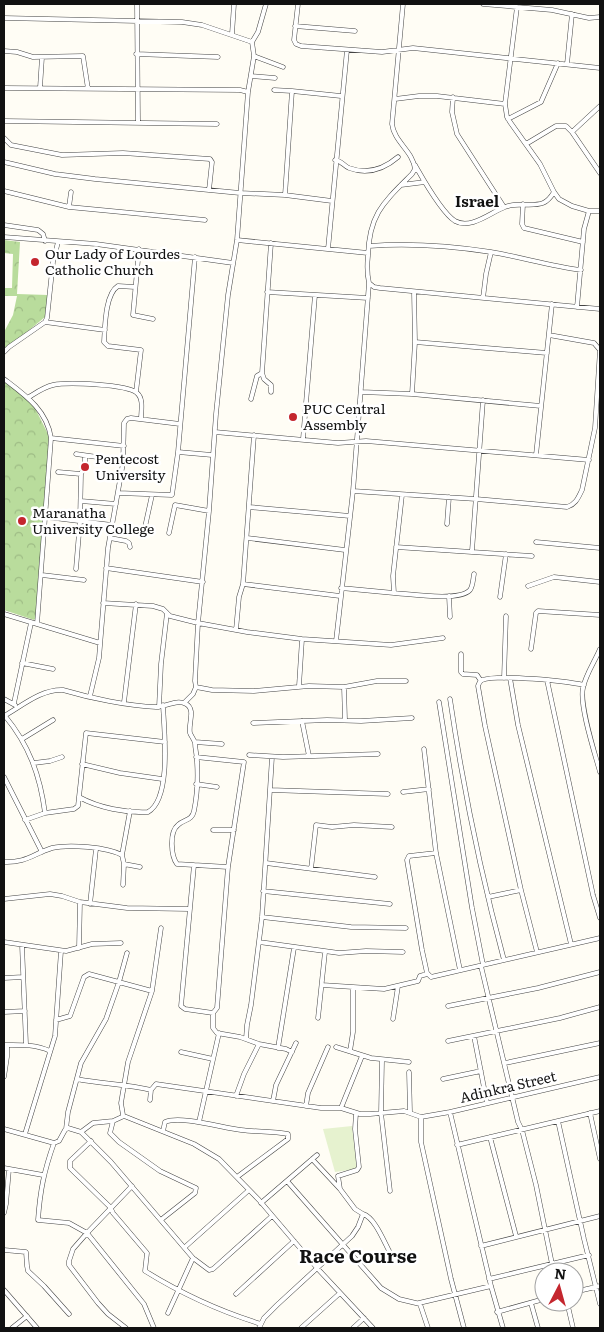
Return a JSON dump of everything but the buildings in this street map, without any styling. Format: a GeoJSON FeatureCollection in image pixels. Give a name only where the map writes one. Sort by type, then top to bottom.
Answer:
{"type":"FeatureCollection","features":[{"type":"Feature","properties":{"kind":"street"},"geometry":{"type":"LineString","coordinates":[[137,4],[138,122]]}},
{"type":"Feature","properties":{"kind":"street"},"geometry":{"type":"LineString","coordinates":[[232,34],[234,4]]}},
{"type":"Feature","properties":{"kind":"street"},"geometry":{"type":"LineString","coordinates":[[184,703],[193,694],[196,687],[194,676],[209,511],[212,455],[228,295],[237,240],[248,92],[254,56],[252,42],[258,32],[266,4]]}},
{"type":"Feature","properties":{"kind":"street"},"geometry":{"type":"LineString","coordinates":[[298,4],[294,40],[299,45],[386,52],[413,48],[600,68]]}},
{"type":"Feature","properties":{"kind":"street"},"geometry":{"type":"LineString","coordinates":[[403,4],[392,121],[393,132],[445,211],[459,223],[469,223],[504,207],[542,203],[549,199],[554,192]]}},
{"type":"Feature","properties":{"kind":"street"},"geometry":{"type":"LineString","coordinates":[[483,4],[562,11],[589,18],[600,17]]}},
{"type":"Feature","properties":{"kind":"street"},"geometry":{"type":"LineString","coordinates":[[516,7],[505,104],[508,119],[544,170],[554,192],[564,202],[589,211],[600,211]]}},
{"type":"Feature","properties":{"kind":"street"},"geometry":{"type":"LineString","coordinates":[[567,64],[572,14]]}},
{"type":"Feature","properties":{"kind":"street"},"geometry":{"type":"LineString","coordinates":[[4,18],[136,20],[192,23],[232,34],[252,42]]}},
{"type":"Feature","properties":{"kind":"street"},"geometry":{"type":"LineString","coordinates":[[295,26],[355,31]]}},
{"type":"Feature","properties":{"kind":"street"},"geometry":{"type":"LineString","coordinates":[[328,249],[341,96],[347,50]]}},
{"type":"Feature","properties":{"kind":"street"},"geometry":{"type":"LineString","coordinates":[[4,51],[17,52],[33,57],[83,56],[88,88]]}},
{"type":"Feature","properties":{"kind":"street"},"geometry":{"type":"LineString","coordinates":[[136,54],[218,57]]}},
{"type":"Feature","properties":{"kind":"street"},"geometry":{"type":"LineString","coordinates":[[254,56],[283,68]]}},
{"type":"Feature","properties":{"kind":"street"},"geometry":{"type":"LineString","coordinates":[[40,88],[42,57]]}},
{"type":"Feature","properties":{"kind":"street"},"geometry":{"type":"LineString","coordinates":[[508,119],[541,102],[558,63]]}},
{"type":"Feature","properties":{"kind":"street"},"geometry":{"type":"LineString","coordinates":[[250,76],[275,78]]}},
{"type":"Feature","properties":{"kind":"street"},"geometry":{"type":"LineString","coordinates":[[4,88],[240,90],[248,92]]}},
{"type":"Feature","properties":{"kind":"street"},"geometry":{"type":"LineString","coordinates":[[274,90],[341,96]]}},
{"type":"Feature","properties":{"kind":"street"},"geometry":{"type":"LineString","coordinates":[[285,195],[292,92]]}},
{"type":"Feature","properties":{"kind":"street"},"geometry":{"type":"LineString","coordinates":[[395,99],[419,96],[505,104]]}},
{"type":"Feature","properties":{"kind":"street"},"geometry":{"type":"LineString","coordinates":[[453,98],[452,112],[457,134],[504,207]]}},
{"type":"Feature","properties":{"kind":"street"},"geometry":{"type":"LineString","coordinates":[[572,132],[600,106]]}},
{"type":"Feature","properties":{"kind":"street"},"geometry":{"type":"LineString","coordinates":[[4,120],[217,124]]}},
{"type":"Feature","properties":{"kind":"street"},"geometry":{"type":"LineString","coordinates":[[526,144],[558,126],[566,126],[600,173]]}},
{"type":"Feature","properties":{"kind":"street"},"geometry":{"type":"LineString","coordinates":[[4,138],[11,145],[42,153],[62,155],[123,153],[210,159],[212,162],[209,190]]}},
{"type":"Feature","properties":{"kind":"street"},"geometry":{"type":"LineString","coordinates":[[335,160],[340,161],[346,167],[374,171],[398,157]]}},
{"type":"Feature","properties":{"kind":"street"},"geometry":{"type":"LineString","coordinates":[[4,162],[55,174],[95,179],[240,193],[285,195],[332,201]]}},
{"type":"Feature","properties":{"kind":"street"},"geometry":{"type":"LineString","coordinates":[[336,641],[353,491],[369,283],[367,274],[368,246],[375,216],[384,202],[414,171],[414,164]]}},
{"type":"Feature","properties":{"kind":"street"},"geometry":{"type":"LineString","coordinates":[[401,185],[425,182]]}},
{"type":"Feature","properties":{"kind":"street"},"geometry":{"type":"LineString","coordinates":[[4,191],[69,207],[204,220]]}},
{"type":"Feature","properties":{"kind":"street"},"geometry":{"type":"LineString","coordinates":[[69,207],[71,192]]}},
{"type":"Feature","properties":{"kind":"street"},"geometry":{"type":"LineString","coordinates":[[523,204],[522,224],[524,228],[583,242]]}},
{"type":"Feature","properties":{"kind":"street"},"geometry":{"type":"LineString","coordinates":[[576,306],[586,219],[589,211]]}},
{"type":"Feature","properties":{"kind":"street"},"geometry":{"type":"LineString","coordinates":[[4,225],[38,230],[43,234],[45,241]]}},
{"type":"Feature","properties":{"kind":"street"},"geometry":{"type":"LineString","coordinates":[[4,237],[96,244],[233,263]]}},
{"type":"Feature","properties":{"kind":"street"},"geometry":{"type":"LineString","coordinates":[[237,240],[368,253]]}},
{"type":"Feature","properties":{"kind":"street"},"geometry":{"type":"LineString","coordinates":[[4,352],[46,322],[49,310],[53,262],[58,242]]}},
{"type":"Feature","properties":{"kind":"street"},"geometry":{"type":"LineString","coordinates":[[271,243],[262,373],[264,380],[271,386],[271,392]]}},
{"type":"Feature","properties":{"kind":"street"},"geometry":{"type":"LineString","coordinates":[[368,246],[424,245],[491,252],[554,267],[581,270]]}},
{"type":"Feature","properties":{"kind":"street"},"geometry":{"type":"LineString","coordinates":[[139,249],[133,315],[153,319]]}},
{"type":"Feature","properties":{"kind":"street"},"geometry":{"type":"LineString","coordinates":[[483,298],[491,252]]}},
{"type":"Feature","properties":{"kind":"street"},"geometry":{"type":"LineString","coordinates":[[118,493],[172,495],[178,452],[195,257]]}},
{"type":"Feature","properties":{"kind":"street"},"geometry":{"type":"LineString","coordinates":[[369,283],[374,287],[414,292],[600,309]]}},
{"type":"Feature","properties":{"kind":"street"},"geometry":{"type":"LineString","coordinates":[[135,287],[118,286],[113,289],[109,300],[105,344],[141,350],[136,392]]}},
{"type":"Feature","properties":{"kind":"street"},"geometry":{"type":"LineString","coordinates":[[268,292],[368,298]]}},
{"type":"Feature","properties":{"kind":"street"},"geometry":{"type":"LineString","coordinates":[[412,394],[415,342],[414,292]]}},
{"type":"Feature","properties":{"kind":"street"},"geometry":{"type":"LineString","coordinates":[[303,439],[315,296]]}},
{"type":"Feature","properties":{"kind":"street"},"geometry":{"type":"LineString","coordinates":[[536,455],[552,304]]}},
{"type":"Feature","properties":{"kind":"street"},"geometry":{"type":"LineString","coordinates":[[46,322],[105,330]]}},
{"type":"Feature","properties":{"kind":"street"},"geometry":{"type":"LineString","coordinates":[[353,491],[567,507],[572,505],[578,499],[582,490],[598,428],[600,350],[594,343],[549,335]]}},
{"type":"Feature","properties":{"kind":"street"},"geometry":{"type":"LineString","coordinates":[[415,342],[547,353]]}},
{"type":"Feature","properties":{"kind":"street"},"geometry":{"type":"LineString","coordinates":[[251,399],[257,376],[262,373]]}},
{"type":"Feature","properties":{"kind":"street"},"geometry":{"type":"LineString","coordinates":[[4,379],[36,404],[48,425],[51,438],[38,624]]}},
{"type":"Feature","properties":{"kind":"street"},"geometry":{"type":"LineString","coordinates":[[29,397],[46,387],[65,384],[108,385],[138,394],[141,400],[140,419]]}},
{"type":"Feature","properties":{"kind":"street"},"geometry":{"type":"LineString","coordinates":[[361,392],[412,394],[540,406]]}},
{"type":"Feature","properties":{"kind":"street"},"geometry":{"type":"LineString","coordinates":[[472,551],[483,400]]}},
{"type":"Feature","properties":{"kind":"street"},"geometry":{"type":"LineString","coordinates":[[90,696],[98,663],[106,568],[123,463],[125,420],[129,418],[180,424]]}},
{"type":"Feature","properties":{"kind":"street"},"geometry":{"type":"LineString","coordinates":[[215,432],[338,443],[357,441],[589,460]]}},
{"type":"Feature","properties":{"kind":"street"},"geometry":{"type":"LineString","coordinates":[[236,630],[242,584],[254,435]]}},
{"type":"Feature","properties":{"kind":"street"},"geometry":{"type":"LineString","coordinates":[[51,438],[124,446]]}},
{"type":"Feature","properties":{"kind":"street"},"geometry":{"type":"LineString","coordinates":[[178,452],[212,455]]}},
{"type":"Feature","properties":{"kind":"street"},"geometry":{"type":"LineString","coordinates":[[76,454],[111,459]]}},
{"type":"Feature","properties":{"kind":"street"},"geometry":{"type":"LineString","coordinates":[[76,568],[81,474],[85,466],[85,456]]}},
{"type":"Feature","properties":{"kind":"street"},"geometry":{"type":"LineString","coordinates":[[58,472],[81,474]]}},
{"type":"Feature","properties":{"kind":"street"},"geometry":{"type":"LineString","coordinates":[[145,527],[152,495]]}},
{"type":"Feature","properties":{"kind":"street"},"geometry":{"type":"LineString","coordinates":[[394,593],[393,576],[402,495]]}},
{"type":"Feature","properties":{"kind":"street"},"geometry":{"type":"LineString","coordinates":[[447,524],[448,497]]}},
{"type":"Feature","properties":{"kind":"street"},"geometry":{"type":"LineString","coordinates":[[81,501],[116,504]]}},
{"type":"Feature","properties":{"kind":"street"},"geometry":{"type":"LineString","coordinates":[[169,533],[175,505],[209,511]]}},
{"type":"Feature","properties":{"kind":"street"},"geometry":{"type":"LineString","coordinates":[[249,507],[350,516]]}},
{"type":"Feature","properties":{"kind":"street"},"geometry":{"type":"LineString","coordinates":[[46,517],[112,525]]}},
{"type":"Feature","properties":{"kind":"street"},"geometry":{"type":"LineString","coordinates":[[110,538],[126,540],[130,547]]}},
{"type":"Feature","properties":{"kind":"street"},"geometry":{"type":"LineString","coordinates":[[246,538],[345,550]]}},
{"type":"Feature","properties":{"kind":"street"},"geometry":{"type":"LineString","coordinates":[[536,542],[600,548]]}},
{"type":"Feature","properties":{"kind":"street"},"geometry":{"type":"LineString","coordinates":[[396,547],[532,556]]}},
{"type":"Feature","properties":{"kind":"street"},"geometry":{"type":"LineString","coordinates":[[500,597],[506,554]]}},
{"type":"Feature","properties":{"kind":"street"},"geometry":{"type":"LineString","coordinates":[[106,568],[203,582]]}},
{"type":"Feature","properties":{"kind":"street"},"geometry":{"type":"LineString","coordinates":[[341,588],[450,596],[469,591],[474,574]]}},
{"type":"Feature","properties":{"kind":"street"},"geometry":{"type":"LineString","coordinates":[[42,575],[84,580]]}},
{"type":"Feature","properties":{"kind":"street"},"geometry":{"type":"LineString","coordinates":[[528,586],[554,577],[600,582]]}},
{"type":"Feature","properties":{"kind":"street"},"geometry":{"type":"LineString","coordinates":[[242,584],[340,596]]}},
{"type":"Feature","properties":{"kind":"street"},"geometry":{"type":"LineString","coordinates":[[450,596],[450,617]]}},
{"type":"Feature","properties":{"kind":"street"},"geometry":{"type":"LineString","coordinates":[[103,603],[153,606],[163,609],[177,618],[198,623],[236,630],[302,638],[391,645],[443,638]]}},
{"type":"Feature","properties":{"kind":"street"},"geometry":{"type":"LineString","coordinates":[[124,702],[136,604]]}},
{"type":"Feature","properties":{"kind":"street"},"geometry":{"type":"LineString","coordinates":[[531,649],[536,613],[538,611],[600,615]]}},
{"type":"Feature","properties":{"kind":"street"},"geometry":{"type":"LineString","coordinates":[[79,797],[98,805],[144,812],[152,810],[160,798],[165,742],[161,706],[161,664],[167,613]]}},
{"type":"Feature","properties":{"kind":"street"},"geometry":{"type":"LineString","coordinates":[[4,614],[100,644]]}},
{"type":"Feature","properties":{"kind":"street"},"geometry":{"type":"LineString","coordinates":[[504,678],[506,616]]}},
{"type":"Feature","properties":{"kind":"street"},"geometry":{"type":"LineString","coordinates":[[15,705],[31,623]]}},
{"type":"Feature","properties":{"kind":"street"},"geometry":{"type":"LineString","coordinates":[[299,686],[302,638]]}},
{"type":"Feature","properties":{"kind":"street"},"geometry":{"type":"LineString","coordinates":[[600,651],[584,685],[582,695],[600,772]]}},
{"type":"Feature","properties":{"kind":"street"},"geometry":{"type":"LineString","coordinates":[[460,654],[461,672],[463,674],[477,675],[481,681]]}},
{"type":"Feature","properties":{"kind":"street"},"geometry":{"type":"LineString","coordinates":[[22,663],[54,669]]}},
{"type":"Feature","properties":{"kind":"street"},"geometry":{"type":"LineString","coordinates":[[510,678],[518,725],[570,944]]}},
{"type":"Feature","properties":{"kind":"street"},"geometry":{"type":"LineString","coordinates":[[481,681],[510,678],[584,685]]}},
{"type":"Feature","properties":{"kind":"street"},"geometry":{"type":"LineString","coordinates":[[547,680],[593,895],[600,918]]}},
{"type":"Feature","properties":{"kind":"street"},"geometry":{"type":"LineString","coordinates":[[196,687],[212,690],[244,691],[299,686],[344,687],[377,681],[406,681]]}},
{"type":"Feature","properties":{"kind":"street"},"geometry":{"type":"LineString","coordinates":[[481,681],[478,689],[485,726],[520,890],[537,952]]}},
{"type":"Feature","properties":{"kind":"street"},"geometry":{"type":"LineString","coordinates":[[344,687],[345,720]]}},
{"type":"Feature","properties":{"kind":"street"},"geometry":{"type":"LineString","coordinates":[[45,813],[34,763],[22,738],[4,716],[15,705],[55,690],[124,702],[161,706],[172,702],[184,703],[190,707],[190,733],[195,742],[196,784],[193,814],[189,819],[176,827],[171,849],[173,859],[177,864],[228,867]]}},
{"type":"Feature","properties":{"kind":"street"},"geometry":{"type":"LineString","coordinates":[[4,699],[15,705]]}},
{"type":"Feature","properties":{"kind":"street"},"geometry":{"type":"LineString","coordinates":[[450,699],[459,758],[488,897],[504,960]]}},
{"type":"Feature","properties":{"kind":"street"},"geometry":{"type":"LineString","coordinates":[[439,702],[482,965],[518,1122],[522,1130],[546,1230],[552,1262]]}},
{"type":"Feature","properties":{"kind":"street"},"geometry":{"type":"LineString","coordinates":[[253,723],[412,718]]}},
{"type":"Feature","properties":{"kind":"street"},"geometry":{"type":"LineString","coordinates":[[22,738],[54,720]]}},
{"type":"Feature","properties":{"kind":"street"},"geometry":{"type":"LineString","coordinates":[[302,721],[309,756]]}},
{"type":"Feature","properties":{"kind":"street"},"geometry":{"type":"LineString","coordinates":[[25,820],[45,813],[76,808],[79,797],[85,734],[87,732],[165,742]]}},
{"type":"Feature","properties":{"kind":"street"},"geometry":{"type":"LineString","coordinates":[[195,742],[222,744]]}},
{"type":"Feature","properties":{"kind":"street"},"geometry":{"type":"LineString","coordinates":[[424,749],[436,853],[460,970]]}},
{"type":"Feature","properties":{"kind":"street"},"geometry":{"type":"LineString","coordinates":[[249,755],[272,757],[378,754]]}},
{"type":"Feature","properties":{"kind":"street"},"geometry":{"type":"LineString","coordinates":[[34,763],[62,757]]}},
{"type":"Feature","properties":{"kind":"street"},"geometry":{"type":"LineString","coordinates":[[196,757],[244,762],[228,867],[217,1008],[213,1013],[212,1028],[219,1033],[292,1052]]}},
{"type":"Feature","properties":{"kind":"street"},"geometry":{"type":"LineString","coordinates":[[246,1039],[262,917],[272,757]]}},
{"type":"Feature","properties":{"kind":"street"},"geometry":{"type":"LineString","coordinates":[[82,764],[162,779]]}},
{"type":"Feature","properties":{"kind":"street"},"geometry":{"type":"LineString","coordinates":[[4,777],[42,852]]}},
{"type":"Feature","properties":{"kind":"street"},"geometry":{"type":"LineString","coordinates":[[196,784],[217,787]]}},
{"type":"Feature","properties":{"kind":"street"},"geometry":{"type":"LineString","coordinates":[[403,792],[429,789]]}},
{"type":"Feature","properties":{"kind":"street"},"geometry":{"type":"LineString","coordinates":[[270,790],[388,794]]}},
{"type":"Feature","properties":{"kind":"street"},"geometry":{"type":"LineString","coordinates":[[122,885],[124,864],[122,855],[130,811]]}},
{"type":"Feature","properties":{"kind":"street"},"geometry":{"type":"LineString","coordinates":[[311,869],[316,825],[332,827],[354,825],[392,827]]}},
{"type":"Feature","properties":{"kind":"street"},"geometry":{"type":"LineString","coordinates":[[213,830],[234,830]]}},
{"type":"Feature","properties":{"kind":"street"},"geometry":{"type":"LineString","coordinates":[[4,862],[23,861],[60,846],[111,851],[122,855]]}},
{"type":"Feature","properties":{"kind":"street"},"geometry":{"type":"LineString","coordinates":[[90,904],[96,849]]}},
{"type":"Feature","properties":{"kind":"street"},"geometry":{"type":"LineString","coordinates":[[427,974],[407,860],[409,856],[436,853]]}},
{"type":"Feature","properties":{"kind":"street"},"geometry":{"type":"LineString","coordinates":[[124,864],[140,867]]}},
{"type":"Feature","properties":{"kind":"street"},"geometry":{"type":"LineString","coordinates":[[266,864],[375,877]]}},
{"type":"Feature","properties":{"kind":"street"},"geometry":{"type":"LineString","coordinates":[[194,865],[181,1006],[185,1009],[213,1013]]}},
{"type":"Feature","properties":{"kind":"street"},"geometry":{"type":"LineString","coordinates":[[263,890],[390,904]]}},
{"type":"Feature","properties":{"kind":"street"},"geometry":{"type":"LineString","coordinates":[[488,897],[520,890]]}},
{"type":"Feature","properties":{"kind":"street"},"geometry":{"type":"LineString","coordinates":[[4,899],[50,894],[90,904],[137,909],[189,910]]}},
{"type":"Feature","properties":{"kind":"street"},"geometry":{"type":"LineString","coordinates":[[79,948],[80,902]]}},
{"type":"Feature","properties":{"kind":"street"},"geometry":{"type":"LineString","coordinates":[[262,917],[352,928],[406,928]]}},
{"type":"Feature","properties":{"kind":"street"},"geometry":{"type":"LineString","coordinates":[[123,1115],[121,1103],[128,1062],[152,991],[161,928]]}},
{"type":"Feature","properties":{"kind":"street"},"geometry":{"type":"LineString","coordinates":[[322,985],[384,989],[418,981],[421,975],[427,974],[431,977],[600,938]]}},
{"type":"Feature","properties":{"kind":"street"},"geometry":{"type":"LineString","coordinates":[[4,942],[61,951],[103,943],[121,944]]}},
{"type":"Feature","properties":{"kind":"street"},"geometry":{"type":"LineString","coordinates":[[259,942],[325,952],[403,952]]}},
{"type":"Feature","properties":{"kind":"street"},"geometry":{"type":"LineString","coordinates":[[22,945],[26,1044]]}},
{"type":"Feature","properties":{"kind":"street"},"geometry":{"type":"LineString","coordinates":[[278,1048],[294,948]]}},
{"type":"Feature","properties":{"kind":"street"},"geometry":{"type":"LineString","coordinates":[[25,1134],[55,1036],[61,951]]}},
{"type":"Feature","properties":{"kind":"street"},"geometry":{"type":"LineString","coordinates":[[318,1018],[325,952]]}},
{"type":"Feature","properties":{"kind":"street"},"geometry":{"type":"LineString","coordinates":[[4,1130],[54,1143],[59,1141],[66,1129],[68,1112],[84,1057],[106,1019],[127,953]]}},
{"type":"Feature","properties":{"kind":"street"},"geometry":{"type":"LineString","coordinates":[[448,1006],[549,986],[600,972]]}},
{"type":"Feature","properties":{"kind":"street"},"geometry":{"type":"LineString","coordinates":[[56,1020],[70,1016],[86,975],[92,974],[152,991]]}},
{"type":"Feature","properties":{"kind":"street"},"geometry":{"type":"LineString","coordinates":[[4,978],[23,977]]}},
{"type":"Feature","properties":{"kind":"street"},"geometry":{"type":"LineString","coordinates":[[393,1019],[398,986]]}},
{"type":"Feature","properties":{"kind":"street"},"geometry":{"type":"LineString","coordinates":[[350,1051],[353,988]]}},
{"type":"Feature","properties":{"kind":"street"},"geometry":{"type":"LineString","coordinates":[[448,1041],[560,1018],[600,1007]]}},
{"type":"Feature","properties":{"kind":"street"},"geometry":{"type":"LineString","coordinates":[[4,1012],[25,1011]]}},
{"type":"Feature","properties":{"kind":"street"},"geometry":{"type":"LineString","coordinates":[[198,1122],[219,1033]]}},
{"type":"Feature","properties":{"kind":"street"},"geometry":{"type":"LineString","coordinates":[[474,1036],[487,1103]]}},
{"type":"Feature","properties":{"kind":"street"},"geometry":{"type":"LineString","coordinates":[[273,1101],[276,1085],[296,1043]]}},
{"type":"Feature","properties":{"kind":"street"},"geometry":{"type":"LineString","coordinates":[[505,1063],[600,1043]]}},
{"type":"Feature","properties":{"kind":"street"},"geometry":{"type":"LineString","coordinates":[[4,1077],[7,1057],[5,1045],[26,1044],[50,1051]]}},
{"type":"Feature","properties":{"kind":"street"},"geometry":{"type":"LineString","coordinates":[[236,1096],[244,1074],[259,1044]]}},
{"type":"Feature","properties":{"kind":"street"},"geometry":{"type":"LineString","coordinates":[[306,1106],[308,1092],[328,1047]]}},
{"type":"Feature","properties":{"kind":"street"},"geometry":{"type":"LineString","coordinates":[[336,1047],[382,1061],[410,1062]]}},
{"type":"Feature","properties":{"kind":"street"},"geometry":{"type":"LineString","coordinates":[[181,1052],[213,1059]]}},
{"type":"Feature","properties":{"kind":"street"},"geometry":{"type":"LineString","coordinates":[[341,1108],[362,1056]]}},
{"type":"Feature","properties":{"kind":"street"},"geometry":{"type":"LineString","coordinates":[[382,1061],[381,1113],[390,1192]]}},
{"type":"Feature","properties":{"kind":"street"},"geometry":{"type":"LineString","coordinates":[[443,1079],[481,1071]]}},
{"type":"Feature","properties":{"kind":"street"},"geometry":{"type":"LineString","coordinates":[[409,1072],[410,1112]]}},
{"type":"Feature","properties":{"kind":"street","name":"Adinkra Street"},"geometry":{"type":"LineString","coordinates":[[421,1117],[600,1077]]}},
{"type":"Feature","properties":{"kind":"street"},"geometry":{"type":"LineString","coordinates":[[77,1079],[151,1090]]}},
{"type":"Feature","properties":{"kind":"street"},"geometry":{"type":"LineString","coordinates":[[150,1100],[151,1090],[156,1084],[306,1106],[331,1109],[341,1108],[370,1114],[404,1111],[421,1117],[421,1142],[464,1328]]}},
{"type":"Feature","properties":{"kind":"street"},"geometry":{"type":"LineString","coordinates":[[457,1145],[600,1111]]}},
{"type":"Feature","properties":{"kind":"street"},"geometry":{"type":"LineString","coordinates":[[340,1189],[338,1176],[359,1168],[355,1129],[356,1112]]}},
{"type":"Feature","properties":{"kind":"street"},"geometry":{"type":"LineString","coordinates":[[450,1112],[490,1279],[490,1286],[503,1328]]}},
{"type":"Feature","properties":{"kind":"street"},"geometry":{"type":"LineString","coordinates":[[590,1113],[599,1146],[600,1159]]}},
{"type":"Feature","properties":{"kind":"street"},"geometry":{"type":"LineString","coordinates":[[81,1132],[93,1123],[113,1121],[123,1115]]}},
{"type":"Feature","properties":{"kind":"street"},"geometry":{"type":"LineString","coordinates":[[123,1115],[163,1130],[204,1149],[219,1159],[373,1328]]}},
{"type":"Feature","properties":{"kind":"street"},"geometry":{"type":"LineString","coordinates":[[113,1121],[110,1133],[119,1142],[162,1172],[196,1188],[195,1193],[162,1219]]}},
{"type":"Feature","properties":{"kind":"street"},"geometry":{"type":"LineString","coordinates":[[163,1130],[166,1121],[198,1122],[239,1130],[288,1134],[288,1139],[237,1178]]}},
{"type":"Feature","properties":{"kind":"street"},"geometry":{"type":"LineString","coordinates":[[558,1121],[580,1222],[598,1286],[600,1304]]}},
{"type":"Feature","properties":{"kind":"street"},"geometry":{"type":"LineString","coordinates":[[66,1129],[81,1132],[91,1141],[162,1219],[193,1258],[207,1269],[213,1269],[272,1216]]}},
{"type":"Feature","properties":{"kind":"street"},"geometry":{"type":"LineString","coordinates":[[490,1137],[516,1236]]}},
{"type":"Feature","properties":{"kind":"street"},"geometry":{"type":"LineString","coordinates":[[91,1141],[70,1162],[70,1168],[111,1209],[147,1253],[145,1271],[178,1291],[223,1312],[260,1326],[277,1305],[343,1246],[355,1232],[363,1214]]}},
{"type":"Feature","properties":{"kind":"street"},"geometry":{"type":"LineString","coordinates":[[54,1143],[43,1175],[38,1220],[69,1223],[87,1233],[144,1304],[154,1328]]}},
{"type":"Feature","properties":{"kind":"street"},"geometry":{"type":"LineString","coordinates":[[261,1203],[317,1154]]}},
{"type":"Feature","properties":{"kind":"street"},"geometry":{"type":"LineString","coordinates":[[312,1159],[356,1209],[369,1217],[392,1256]]}},
{"type":"Feature","properties":{"kind":"street"},"geometry":{"type":"LineString","coordinates":[[4,1213],[6,1204],[6,1168],[43,1175]]}},
{"type":"Feature","properties":{"kind":"street"},"geometry":{"type":"LineString","coordinates":[[288,1181],[343,1246],[382,1288],[399,1299],[419,1303],[490,1286]]}},
{"type":"Feature","properties":{"kind":"street"},"geometry":{"type":"LineString","coordinates":[[126,1328],[108,1314],[98,1303],[69,1266],[69,1262],[73,1250],[87,1233],[132,1186]]}},
{"type":"Feature","properties":{"kind":"street"},"geometry":{"type":"LineString","coordinates":[[184,1247],[249,1190]]}},
{"type":"Feature","properties":{"kind":"street"},"geometry":{"type":"LineString","coordinates":[[481,1246],[600,1216]]}},
{"type":"Feature","properties":{"kind":"street"},"geometry":{"type":"LineString","coordinates":[[236,1294],[294,1241]]}},
{"type":"Feature","properties":{"kind":"street"},"geometry":{"type":"LineString","coordinates":[[4,1250],[26,1252],[27,1269],[69,1314]]}},
{"type":"Feature","properties":{"kind":"street"},"geometry":{"type":"LineString","coordinates":[[560,1262],[588,1255]]}},
{"type":"Feature","properties":{"kind":"street"},"geometry":{"type":"LineString","coordinates":[[168,1313],[193,1258]]}},
{"type":"Feature","properties":{"kind":"street"},"geometry":{"type":"LineString","coordinates":[[490,1279],[534,1268]]}},
{"type":"Feature","properties":{"kind":"street"},"geometry":{"type":"LineString","coordinates":[[584,1290],[598,1286]]}},
{"type":"Feature","properties":{"kind":"street"},"geometry":{"type":"LineString","coordinates":[[4,1290],[37,1328]]}},
{"type":"Feature","properties":{"kind":"street"},"geometry":{"type":"LineString","coordinates":[[301,1328],[340,1292]]}},
{"type":"Feature","properties":{"kind":"street"},"geometry":{"type":"LineString","coordinates":[[497,1312],[534,1302]]}},
{"type":"Feature","properties":{"kind":"street"},"geometry":{"type":"LineString","coordinates":[[419,1303],[423,1309],[428,1328]]}},
{"type":"Feature","properties":{"kind":"street"},"geometry":{"type":"LineString","coordinates":[[531,1303],[538,1328]]}},
{"type":"Feature","properties":{"kind":"street"},"geometry":{"type":"LineString","coordinates":[[569,1312],[573,1328]]}},
{"type":"Feature","properties":{"kind":"street"},"geometry":{"type":"LineString","coordinates":[[12,1328],[28,1316]]}},
{"type":"Feature","properties":{"kind":"street"},"geometry":{"type":"LineString","coordinates":[[353,1328],[364,1318]]}},
{"type":"Feature","properties":{"kind":"green space"},"geometry":{"type":"Polygon","coordinates":[[[4,240],[20,242],[17,294],[48,295],[45,317],[4,351],[4,332],[13,315],[17,296],[4,296],[4,288],[12,288],[13,254],[4,253],[4,240]]]}},
{"type":"Feature","properties":{"kind":"green space","name":"Maranatha University College"},"geometry":{"type":"Polygon","coordinates":[[[4,379],[32,402],[49,436],[38,614],[34,620],[4,610],[4,379]]]}},
{"type":"Feature","properties":{"kind":"green space"},"geometry":{"type":"Polygon","coordinates":[[[352,1126],[357,1169],[335,1172],[323,1129],[352,1126]]]}},
{"type":"Feature","properties":{"kind":"place","name":"Our Lady of Lourdes Catholic Church"},"geometry":{"type":"Point","coordinates":[35,262]}},
{"type":"Feature","properties":{"kind":"place","name":"PUC Central Assembly"},"geometry":{"type":"Point","coordinates":[293,417]}},
{"type":"Feature","properties":{"kind":"place","name":"Pentecost University"},"geometry":{"type":"Point","coordinates":[85,467]}},
{"type":"Feature","properties":{"kind":"place","name":"Maranatha University College"},"geometry":{"type":"Point","coordinates":[22,521]}},
{"type":"Feature","properties":{"kind":"district","name":"Israel"},"geometry":{"type":"Point","coordinates":[477,202]}},
{"type":"Feature","properties":{"kind":"district","name":"Race Course"},"geometry":{"type":"Point","coordinates":[358,1256]}}]}
